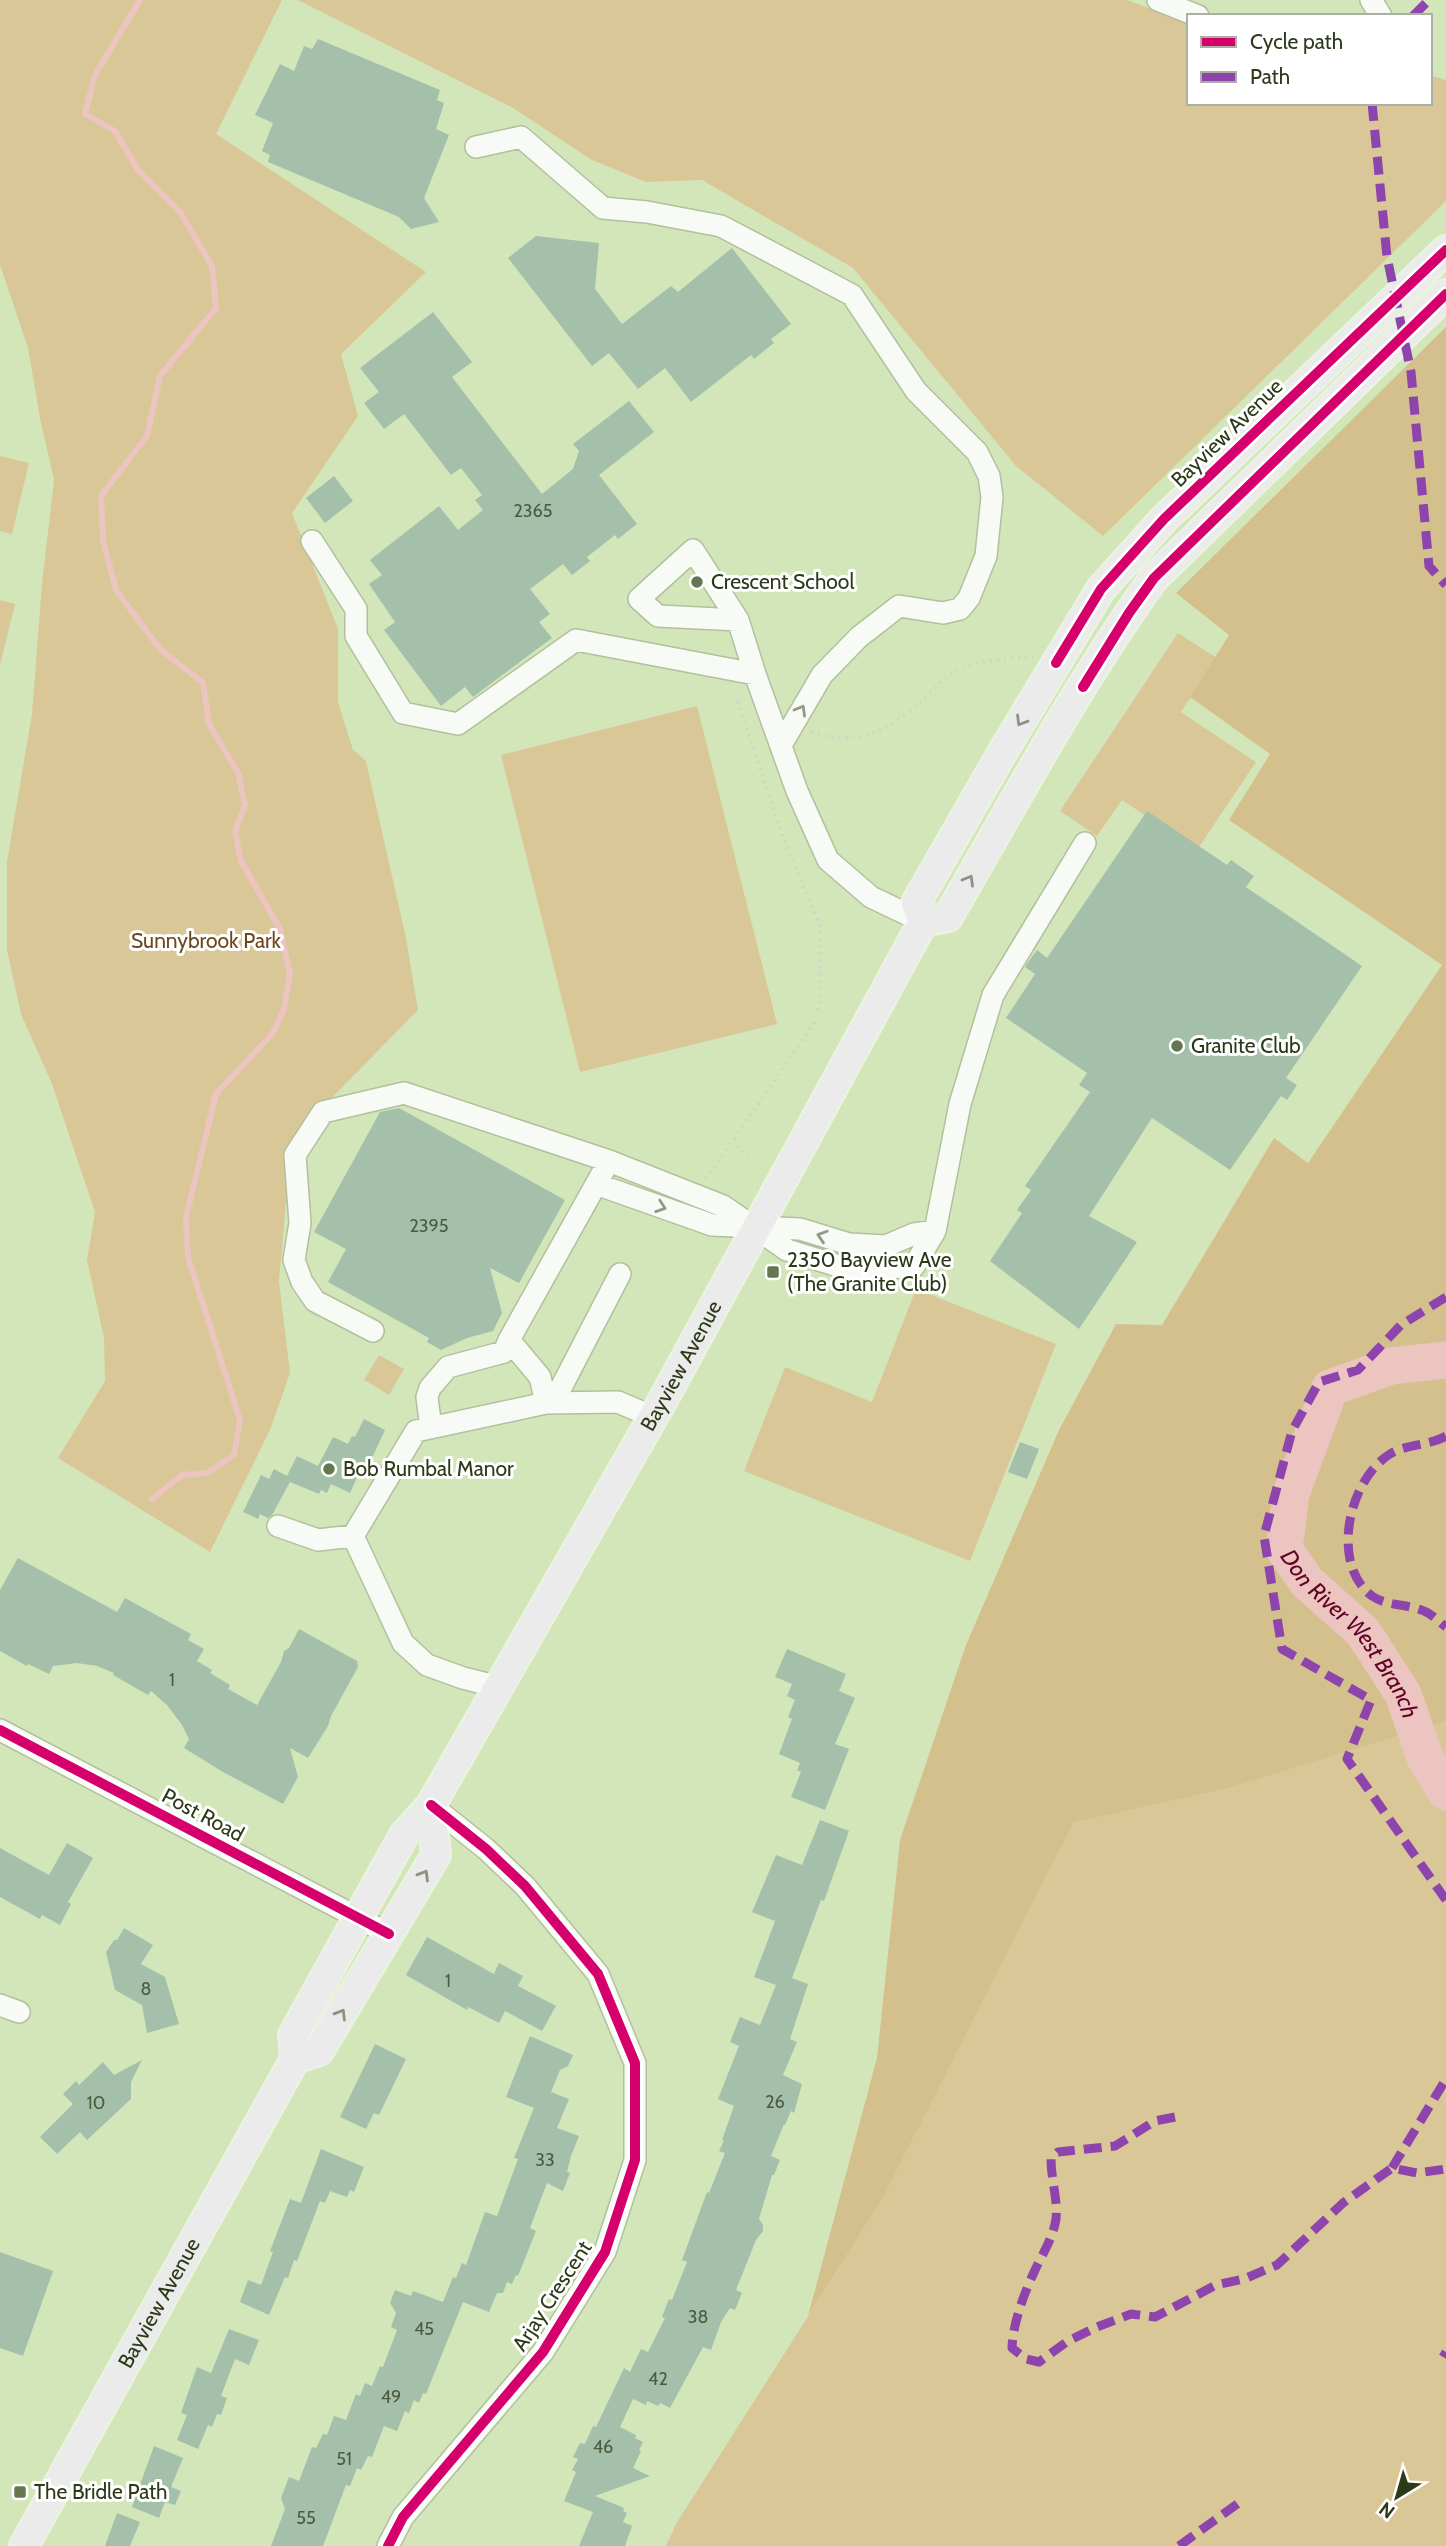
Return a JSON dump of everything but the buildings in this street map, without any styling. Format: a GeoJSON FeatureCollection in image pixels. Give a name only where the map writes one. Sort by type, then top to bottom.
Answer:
{"type":"FeatureCollection","features":[{"type":"Feature","properties":{"kind":"main road","name":"Bayview Avenue"},"geometry":{"type":"LineString","coordinates":[[24,2546],[295,2059],[293,2035],[404,1835],[431,1805],[653,1417],[923,922],[916,903],[1101,589],[1164,519],[1446,250]]}},
{"type":"Feature","properties":{"kind":"main road"},"geometry":{"type":"LineString","coordinates":[[923,922],[948,918],[1063,719],[1154,578],[1446,294]]}},
{"type":"Feature","properties":{"kind":"main road"},"geometry":{"type":"LineString","coordinates":[[295,2059],[319,2051],[436,1855],[431,1805]]}},
{"type":"Feature","properties":{"kind":"street"},"geometry":{"type":"LineString","coordinates":[[1158,0],[1193,14]]}},
{"type":"Feature","properties":{"kind":"street"},"geometry":{"type":"LineString","coordinates":[[476,147],[521,137],[603,208],[647,212],[721,226],[852,295],[916,391],[977,452],[989,476],[992,497],[986,556],[969,598],[960,609],[943,613],[899,606],[859,637],[822,675],[781,745]]}},
{"type":"Feature","properties":{"kind":"street"},"geometry":{"type":"LineString","coordinates":[[312,541],[356,609],[356,636],[403,713],[458,724],[576,640],[755,674]]}},
{"type":"Feature","properties":{"kind":"street"},"geometry":{"type":"LineString","coordinates":[[738,620],[797,791],[828,860],[871,897],[923,922]]}},
{"type":"Feature","properties":{"kind":"street"},"geometry":{"type":"LineString","coordinates":[[373,1331],[315,1301],[302,1282],[293,1260],[300,1223],[295,1155],[323,1112],[404,1093],[609,1161],[723,1206],[788,1250],[854,1271],[914,1266],[935,1231],[960,1104],[993,995],[1085,844]]}},
{"type":"Feature","properties":{"kind":"street"},"geometry":{"type":"LineString","coordinates":[[431,1428],[427,1397],[439,1377],[448,1367],[504,1353],[609,1161]]}},
{"type":"Feature","properties":{"kind":"street"},"geometry":{"type":"LineString","coordinates":[[596,1184],[712,1225],[800,1229],[849,1244],[886,1246],[914,1234],[935,1231]]}},
{"type":"Feature","properties":{"kind":"street"},"geometry":{"type":"LineString","coordinates":[[550,1403],[620,1274]]}},
{"type":"Feature","properties":{"kind":"street"},"geometry":{"type":"LineString","coordinates":[[509,1340],[540,1377],[550,1403]]}},
{"type":"Feature","properties":{"kind":"street"},"geometry":{"type":"LineString","coordinates":[[353,1536],[416,1431],[550,1403],[618,1402],[653,1417]]}},
{"type":"Feature","properties":{"kind":"street"},"geometry":{"type":"LineString","coordinates":[[278,1527],[318,1540],[353,1536]]}},
{"type":"Feature","properties":{"kind":"street"},"geometry":{"type":"LineString","coordinates":[[353,1536],[402,1643],[427,1665],[499,1687]]}},
{"type":"Feature","properties":{"kind":"street","name":"Post Road"},"geometry":{"type":"LineString","coordinates":[[0,1730],[389,1934]]}},
{"type":"Feature","properties":{"kind":"street","name":"Arjay Crescent"},"geometry":{"type":"LineString","coordinates":[[388,2546],[403,2517],[543,2351],[605,2252],[635,2160],[635,2063],[598,1974],[525,1886],[486,1849],[431,1805]]}},
{"type":"Feature","properties":{"kind":"path"},"geometry":{"type":"LineString","coordinates":[[792,725],[827,737],[864,736],[883,730],[913,709],[956,669],[1036,655]]}},
{"type":"Feature","properties":{"kind":"path"},"geometry":{"type":"LineString","coordinates":[[695,1195],[814,1024],[820,1002],[820,925],[785,843],[726,668]]}},
{"type":"Feature","properties":{"kind":"path"},"geometry":{"type":"LineString","coordinates":[[734,1138],[738,1149],[754,1158]]}},
{"type":"Feature","properties":{"kind":"green space","name":"Sunnybrook Park"},"geometry":{"type":"Polygon","coordinates":[[[0,0],[282,0],[216,134],[426,272],[341,354],[358,416],[292,513],[338,629],[338,702],[353,750],[366,761],[406,938],[418,1010],[312,1118],[286,1202],[279,1281],[290,1373],[270,1430],[210,1552],[58,1458],[105,1381],[104,1338],[87,1260],[95,1212],[52,1084],[21,1014],[7,950],[7,862],[32,714],[42,584],[54,480],[28,348],[0,265],[0,0]]]}},
{"type":"Feature","properties":{"kind":"green space"},"geometry":{"type":"Polygon","coordinates":[[[298,0],[1127,0],[1187,22],[1187,105],[1432,105],[1432,76],[1446,80],[1446,201],[1103,536],[1016,466],[853,268],[702,180],[646,182],[592,160],[513,108],[298,0]]]}},
{"type":"Feature","properties":{"kind":"green space"},"geometry":{"type":"Polygon","coordinates":[[[0,456],[29,463],[12,534],[0,531],[0,456]]]}},
{"type":"Feature","properties":{"kind":"green space"},"geometry":{"type":"Polygon","coordinates":[[[0,600],[15,604],[0,665],[0,600]]]}},
{"type":"Feature","properties":{"kind":"green space"},"geometry":{"type":"Polygon","coordinates":[[[1178,633],[1217,658],[1181,712],[1256,762],[1197,850],[1122,800],[1097,836],[1060,811],[1178,633]]]}},
{"type":"Feature","properties":{"kind":"green space"},"geometry":{"type":"Polygon","coordinates":[[[697,706],[777,1024],[580,1072],[501,755],[697,706]]]}},
{"type":"Feature","properties":{"kind":"green space"},"geometry":{"type":"Polygon","coordinates":[[[916,1289],[1056,1344],[970,1561],[744,1471],[785,1367],[872,1402],[916,1289]]]}},
{"type":"Feature","properties":{"kind":"green space"},"geometry":{"type":"Polygon","coordinates":[[[379,1355],[404,1369],[389,1395],[364,1380],[379,1355]]]}},
{"type":"Feature","properties":{"kind":"green space"},"geometry":{"type":"Polygon","coordinates":[[[1446,1716],[1446,2546],[666,2546],[676,2524],[882,2200],[1074,1822],[1446,1716]]]}},
{"type":"Feature","properties":{"kind":"shaded area"},"geometry":{"type":"Polygon","coordinates":[[[1446,327],[1446,1721],[1228,1788],[1074,1822],[882,2200],[808,2316],[877,2058],[900,1840],[966,1645],[1059,1430],[1116,1324],[1162,1325],[1274,1138],[1308,1163],[1442,965],[1229,820],[1270,754],[1190,697],[1229,635],[1176,593],[1446,327]]]}},
{"type":"Feature","properties":{"kind":"waterway"},"geometry":{"type":"LineString","coordinates":[[140,0],[95,75],[85,114],[115,131],[138,170],[180,212],[212,266],[216,308],[160,376],[147,436],[101,496],[103,540],[116,590],[160,649],[203,683],[209,724],[238,773],[245,805],[235,832],[241,861],[280,929],[290,974],[284,1009],[273,1033],[216,1094],[186,1217],[188,1257],[240,1420],[234,1455],[207,1473],[182,1475],[152,1499]]}},
{"type":"Feature","properties":{"kind":"waterway","name":"Don River West Branch"},"geometry":{"type":"LineString","coordinates":[[1446,1360],[1391,1366],[1330,1388],[1291,1494],[1284,1549],[1307,1582],[1363,1632],[1403,1694],[1426,1760],[1446,1792]]}},
{"type":"Feature","properties":{"kind":"marked path"},"geometry":{"type":"LineString","coordinates":[[1415,14],[1429,0]]}},
{"type":"Feature","properties":{"kind":"marked path"},"geometry":{"type":"LineString","coordinates":[[1372,105],[1387,257],[1411,372],[1429,566],[1446,585]]}},
{"type":"Feature","properties":{"kind":"marked path"},"geometry":{"type":"LineString","coordinates":[[1446,1297],[1401,1325],[1358,1370],[1319,1382],[1292,1431],[1264,1536],[1282,1649],[1371,1700],[1347,1759],[1446,1900]]}},
{"type":"Feature","properties":{"kind":"marked path"},"geometry":{"type":"LineString","coordinates":[[1446,1436],[1396,1451],[1375,1466],[1355,1502],[1348,1544],[1351,1564],[1359,1582],[1372,1596],[1384,1602],[1424,1611],[1446,1627]]}},
{"type":"Feature","properties":{"kind":"marked path"},"geometry":{"type":"LineString","coordinates":[[1392,2168],[1446,2079]]}},
{"type":"Feature","properties":{"kind":"marked path"},"geometry":{"type":"LineString","coordinates":[[1175,2117],[1155,2121],[1115,2146],[1058,2152],[1051,2159],[1056,2204],[1055,2226],[1023,2298],[1013,2338],[1012,2348],[1026,2359],[1039,2362],[1068,2341],[1097,2327],[1131,2314],[1155,2317],[1216,2285],[1244,2279],[1277,2265],[1343,2203],[1392,2168],[1417,2173],[1446,2169]]}},
{"type":"Feature","properties":{"kind":"marked path"},"geometry":{"type":"LineString","coordinates":[[1443,2357],[1446,2352]]}},
{"type":"Feature","properties":{"kind":"marked path"},"geometry":{"type":"LineString","coordinates":[[1179,2546],[1240,2502]]}},
{"type":"Feature","properties":{"kind":"cycle path"},"geometry":{"type":"LineString","coordinates":[[1056,663],[1101,589],[1164,519],[1446,250]]}},
{"type":"Feature","properties":{"kind":"cycle path"},"geometry":{"type":"LineString","coordinates":[[1083,687],[1154,578],[1446,294]]}},
{"type":"Feature","properties":{"kind":"cycle path"},"geometry":{"type":"LineString","coordinates":[[0,1730],[389,1934]]}},
{"type":"Feature","properties":{"kind":"cycle path"},"geometry":{"type":"LineString","coordinates":[[388,2546],[403,2517],[543,2352],[605,2252],[635,2160],[635,2063],[598,1974],[525,1886],[486,1849],[431,1805]]}},
{"type":"Feature","properties":{"kind":"place","name":"Crescent School"},"geometry":{"type":"Point","coordinates":[697,582]}},
{"type":"Feature","properties":{"kind":"place","name":"Granite Club"},"geometry":{"type":"Point","coordinates":[1177,1046]}},
{"type":"Feature","properties":{"kind":"place","name":"2350 Bayview Ave (The Granite Club)"},"geometry":{"type":"Point","coordinates":[773,1272]}},
{"type":"Feature","properties":{"kind":"place","name":"Bob Rumbal Manor"},"geometry":{"type":"Point","coordinates":[329,1469]}},
{"type":"Feature","properties":{"kind":"place","name":"The Bridle Path"},"geometry":{"type":"Point","coordinates":[20,2492]}}]}
